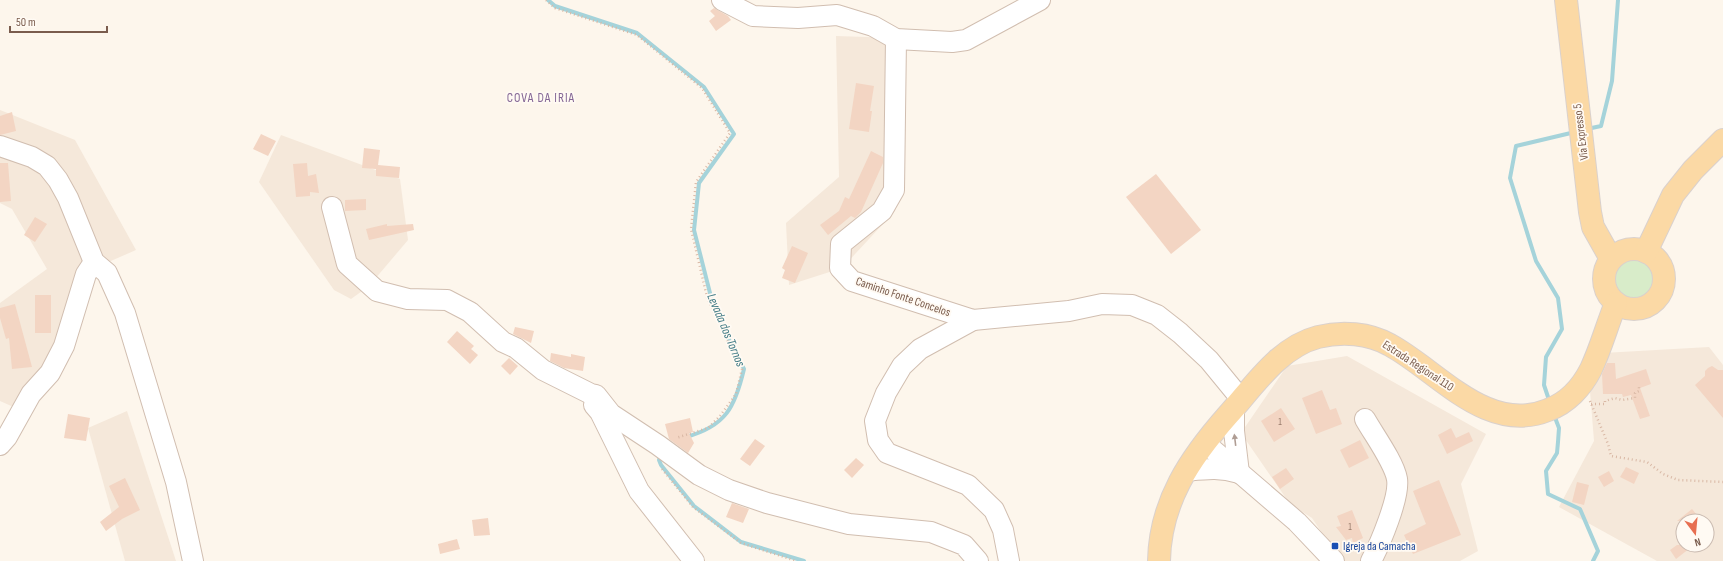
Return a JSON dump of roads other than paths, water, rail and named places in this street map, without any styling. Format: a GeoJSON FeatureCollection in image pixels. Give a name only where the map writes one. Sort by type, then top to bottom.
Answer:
{"type":"FeatureCollection","features":[{"type":"Feature","properties":{"kind":"main road","name":"Via Expresso 5"},"geometry":{"type":"LineString","coordinates":[[1566,0],[1590,212],[1593,227],[1611,259]]}},
{"type":"Feature","properties":{"kind":"main road"},"geometry":{"type":"LineString","coordinates":[[1646,252],[1673,194],[1693,170],[1723,140]]}},
{"type":"Feature","properties":{"kind":"main road"},"geometry":{"type":"LineString","coordinates":[[1629,250],[1646,252],[1653,256],[1663,272],[1664,281],[1662,290],[1657,298],[1642,308],[1633,309],[1624,307],[1616,303],[1606,291],[1604,284],[1605,269],[1611,259],[1621,252],[1629,250]]}},
{"type":"Feature","properties":{"kind":"main road","name":"Estrada Regional 110"},"geometry":{"type":"LineString","coordinates":[[1159,561],[1164,527],[1172,494],[1186,471],[1205,443],[1238,404],[1275,362],[1291,350],[1318,337],[1339,334],[1356,334],[1375,338],[1390,344],[1478,406],[1511,415],[1523,416],[1546,411],[1583,393],[1590,369],[1616,303]]}},
{"type":"Feature","properties":{"kind":"street"},"geometry":{"type":"LineString","coordinates":[[722,0],[753,16],[798,18],[837,15],[873,26],[896,39],[952,42],[966,40],[1040,0]]}},
{"type":"Feature","properties":{"kind":"street","name":"Caminho Fonte Concelos"},"geometry":{"type":"LineString","coordinates":[[896,39],[894,190],[882,211],[842,244],[840,268],[852,281],[973,320],[1069,311],[1102,304],[1132,305],[1157,315],[1210,360],[1238,404]]}},
{"type":"Feature","properties":{"kind":"street"},"geometry":{"type":"LineString","coordinates":[[0,146],[32,157],[47,166],[68,198],[94,262],[107,273],[126,313],[176,482],[193,561]]}},
{"type":"Feature","properties":{"kind":"street"},"geometry":{"type":"LineString","coordinates":[[332,207],[347,264],[377,290],[408,299],[447,300],[470,312],[503,342],[516,348],[543,370],[591,394],[596,395],[612,414],[699,475],[729,490],[767,503],[849,524],[930,532],[964,545],[978,561]]}},
{"type":"Feature","properties":{"kind":"street"},"geometry":{"type":"LineString","coordinates":[[0,445],[7,437],[31,394],[50,373],[64,346],[86,274],[94,262]]}},
{"type":"Feature","properties":{"kind":"street"},"geometry":{"type":"LineString","coordinates":[[973,320],[920,349],[902,366],[886,394],[875,421],[878,440],[887,453],[968,485],[994,510],[1003,530],[1009,561]]}},
{"type":"Feature","properties":{"kind":"street"},"geometry":{"type":"LineString","coordinates":[[591,394],[591,401],[600,412],[639,491],[694,561]]}},
{"type":"Feature","properties":{"kind":"street"},"geometry":{"type":"LineString","coordinates":[[1238,404],[1234,431],[1239,473]]}},
{"type":"Feature","properties":{"kind":"street"},"geometry":{"type":"LineString","coordinates":[[1365,419],[1389,459],[1397,480],[1388,522],[1371,561]]}},
{"type":"Feature","properties":{"kind":"street"},"geometry":{"type":"LineString","coordinates":[[1205,443],[1297,522],[1334,561]]}},
{"type":"Feature","properties":{"kind":"street"},"geometry":{"type":"LineString","coordinates":[[1186,471],[1224,468],[1239,473]]}},
{"type":"Feature","properties":{"kind":"waterway","name":"Levada dos Tornos"},"geometry":{"type":"LineString","coordinates":[[548,0],[555,6],[637,33],[704,87],[734,134],[699,183],[694,230],[711,297],[733,349],[744,369],[737,394],[727,413],[720,421],[711,427],[686,437]]}},
{"type":"Feature","properties":{"kind":"waterway"},"geometry":{"type":"LineString","coordinates":[[1587,129],[1601,126],[1612,81],[1618,0]]}},
{"type":"Feature","properties":{"kind":"waterway"},"geometry":{"type":"LineString","coordinates":[[1550,403],[1544,385],[1546,357],[1562,329],[1558,298],[1536,261],[1510,178],[1516,146],[1575,132]]}},
{"type":"Feature","properties":{"kind":"waterway"},"geometry":{"type":"LineString","coordinates":[[1554,415],[1559,428],[1558,442],[1557,453],[1546,471],[1548,494],[1580,509],[1598,551],[1593,561]]}},
{"type":"Feature","properties":{"kind":"waterway","name":"Levada dos Tornos"},"geometry":{"type":"LineString","coordinates":[[661,453],[659,460],[661,465],[694,506],[741,542],[804,561]]}},
{"type":"Feature","properties":{"kind":"place","name":"Igreja da Camacha"},"geometry":{"type":"Point","coordinates":[1335,546]}},
{"type":"Feature","properties":{"kind":"district","name":"COVA DA IRIA"},"geometry":{"type":"Point","coordinates":[541,98]}}]}
